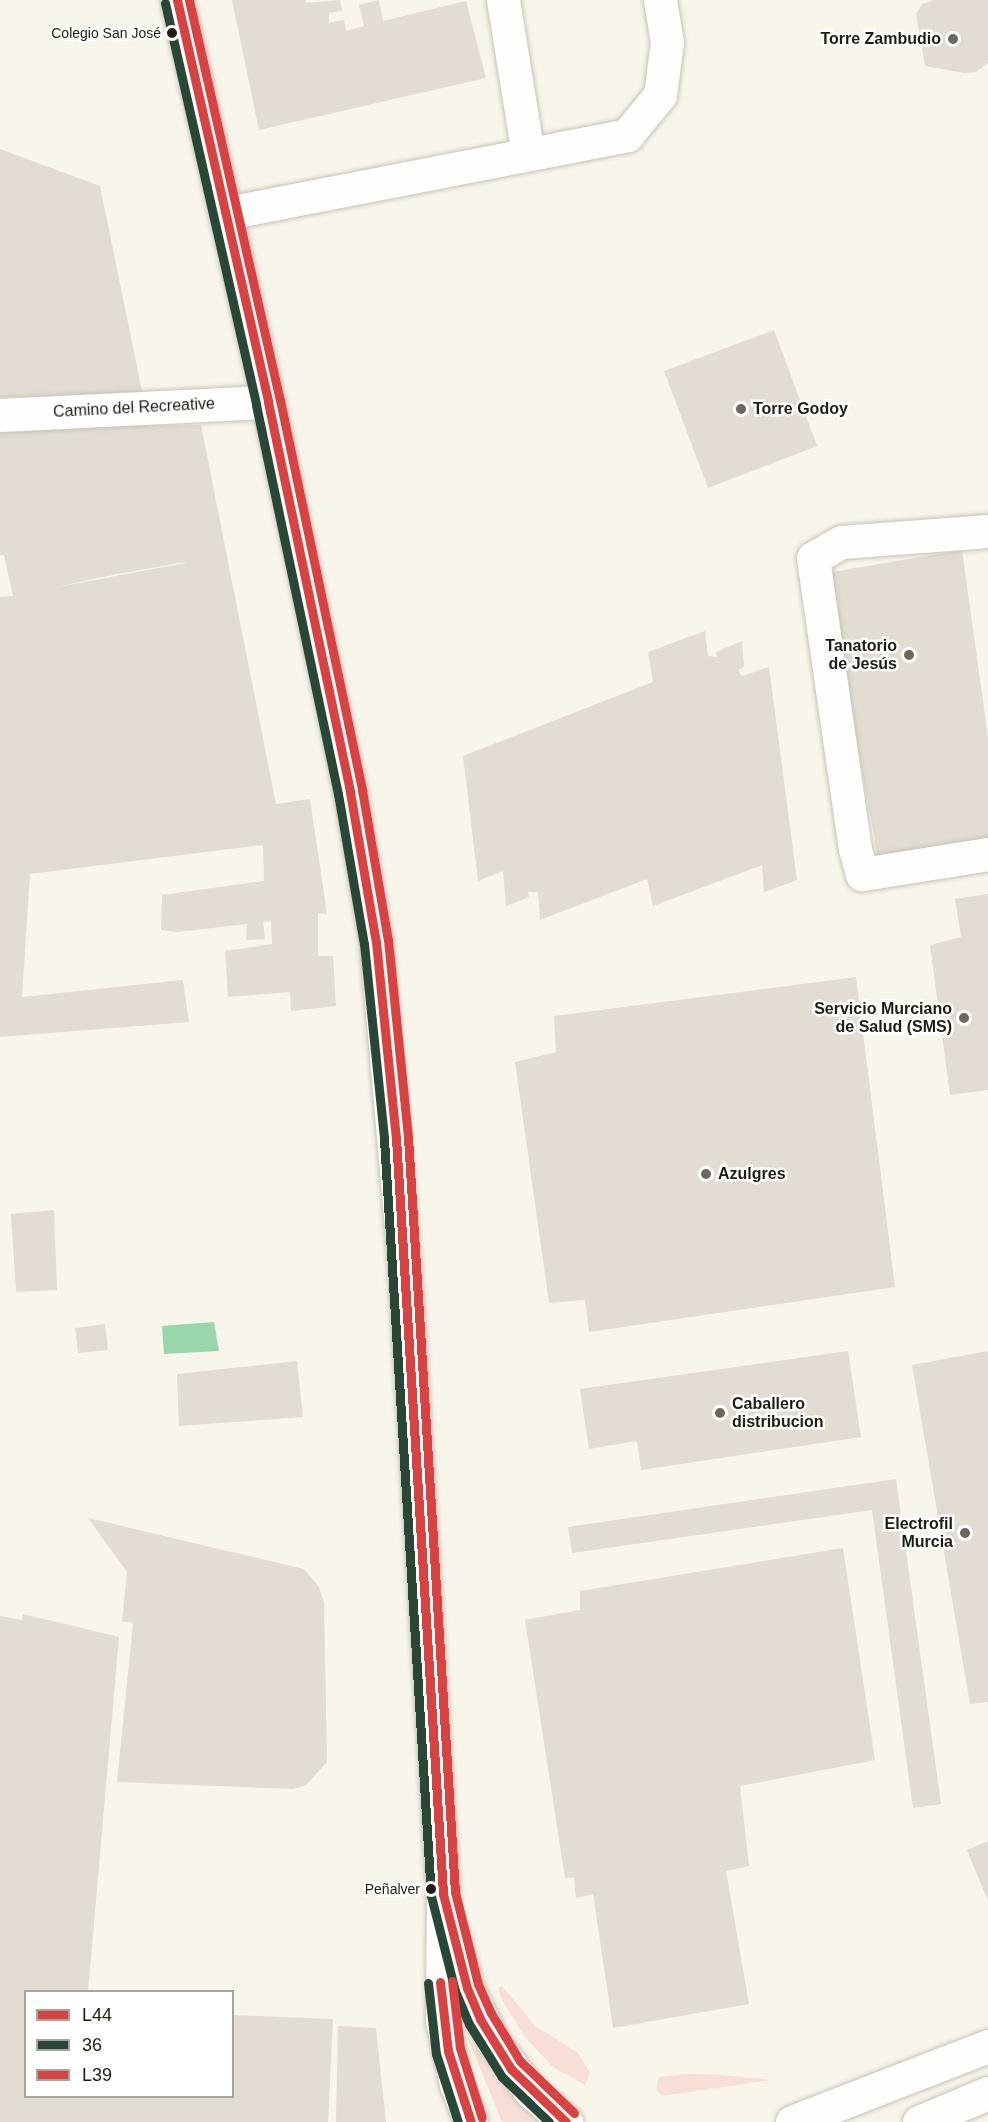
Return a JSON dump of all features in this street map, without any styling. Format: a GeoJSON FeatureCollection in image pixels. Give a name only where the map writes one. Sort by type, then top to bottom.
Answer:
{"type":"FeatureCollection","features":[{"type":"Feature","properties":{"kind":"main road"},"geometry":{"type":"LineString","coordinates":[[177,0],[268,402],[350,792],[376,942],[396,1138],[442,1894],[442,2020],[456,2084],[471,2122]]}},
{"type":"Feature","properties":{"kind":"main road"},"geometry":{"type":"LineString","coordinates":[[503,0],[528,154]]}},
{"type":"Feature","properties":{"kind":"main road"},"geometry":{"type":"LineString","coordinates":[[227,213],[627,135],[660,95],[667,42],[660,0]]}},
{"type":"Feature","properties":{"kind":"main road","name":"Camino del Recreative"},"geometry":{"type":"LineString","coordinates":[[0,415],[268,402]]}},
{"type":"Feature","properties":{"kind":"main road"},"geometry":{"type":"LineString","coordinates":[[988,531],[841,542],[813,558],[855,849],[862,874],[988,854]]}},
{"type":"Feature","properties":{"kind":"main road"},"geometry":{"type":"LineString","coordinates":[[442,1894],[467,1988],[480,2019],[511,2069],[567,2122]]}},
{"type":"Feature","properties":{"kind":"main road"},"geometry":{"type":"LineString","coordinates":[[792,2122],[988,2046]]}},
{"type":"Feature","properties":{"kind":"main road"},"geometry":{"type":"LineString","coordinates":[[919,2122],[988,2093]]}},
{"type":"Feature","properties":{"kind":"shaded area"},"geometry":{"type":"Polygon","coordinates":[[[214,1322],[219,1351],[164,1354],[162,1326],[214,1322]]]}},
{"type":"Feature","properties":{"kind":"shaded area"},"geometry":{"type":"Polygon","coordinates":[[[502,1986],[535,2026],[578,2053],[590,2073],[585,2085],[553,2067],[524,2036],[501,1998],[498,1987],[502,1986]]]}},
{"type":"Feature","properties":{"kind":"shaded area"},"geometry":{"type":"Polygon","coordinates":[[[467,2036],[496,2079],[539,2122],[502,2122],[467,2036]]]}},
{"type":"Feature","properties":{"kind":"shaded area"},"geometry":{"type":"Polygon","coordinates":[[[689,2074],[771,2080],[662,2096],[656,2090],[659,2077],[689,2074]]]}},
{"type":"Feature","properties":{"kind":"building"},"geometry":{"type":"Polygon","coordinates":[[[232,0],[306,0],[306,3],[340,0],[342,11],[329,13],[329,23],[344,20],[346,31],[364,26],[359,5],[379,0],[383,21],[466,1],[486,78],[259,130],[232,0]]]}},
{"type":"Feature","properties":{"kind":"building","name":"Torre Zambudio"},"geometry":{"type":"Polygon","coordinates":[[[934,0],[988,0],[988,63],[976,72],[964,73],[925,66],[916,14],[922,4],[934,0]]]}},
{"type":"Feature","properties":{"kind":"building"},"geometry":{"type":"Polygon","coordinates":[[[0,149],[100,186],[143,396],[0,397],[0,149]]]}},
{"type":"Feature","properties":{"kind":"building","name":"Torre Godoy"},"geometry":{"type":"Polygon","coordinates":[[[774,330],[817,446],[708,488],[664,371],[774,330]]]}},
{"type":"Feature","properties":{"kind":"building"},"geometry":{"type":"Polygon","coordinates":[[[201,425],[276,804],[310,799],[327,914],[318,913],[318,956],[333,956],[336,1006],[291,1011],[290,992],[228,997],[225,951],[272,944],[271,921],[263,922],[265,939],[246,940],[247,924],[177,932],[161,930],[162,895],[264,881],[263,845],[30,874],[22,997],[183,980],[189,1022],[0,1037],[0,597],[13,596],[4,555],[0,555],[0,428],[201,425]],[[185,563],[112,575],[47,589],[185,563]]]}},
{"type":"Feature","properties":{"kind":"building","name":"Tanatorio de Jesús"},"geometry":{"type":"Polygon","coordinates":[[[962,550],[988,737],[988,839],[878,858],[826,573],[962,550]]]}},
{"type":"Feature","properties":{"kind":"building"},"geometry":{"type":"Polygon","coordinates":[[[705,631],[708,656],[717,657],[716,652],[742,641],[744,667],[738,670],[742,676],[769,667],[797,880],[764,892],[762,865],[653,906],[647,879],[540,920],[538,892],[528,892],[529,897],[506,906],[503,871],[478,881],[463,756],[653,682],[648,652],[705,631]]]}},
{"type":"Feature","properties":{"kind":"building","name":"Servicio Murciano de Salud (SMS)"},"geometry":{"type":"Polygon","coordinates":[[[988,894],[988,1090],[950,1095],[930,945],[961,937],[955,899],[988,894]]]}},
{"type":"Feature","properties":{"kind":"building","name":"Azulgres"},"geometry":{"type":"Polygon","coordinates":[[[856,977],[895,1287],[589,1332],[585,1300],[549,1303],[515,1062],[556,1052],[554,1016],[856,977]]]}},
{"type":"Feature","properties":{"kind":"building"},"geometry":{"type":"Polygon","coordinates":[[[54,1210],[57,1290],[16,1292],[11,1214],[54,1210]]]}},
{"type":"Feature","properties":{"kind":"building"},"geometry":{"type":"Polygon","coordinates":[[[105,1324],[108,1350],[78,1353],[75,1328],[105,1324]]]}},
{"type":"Feature","properties":{"kind":"building","name":"Caballero distribucion"},"geometry":{"type":"Polygon","coordinates":[[[848,1351],[861,1437],[641,1470],[637,1441],[589,1449],[580,1389],[848,1351]]]}},
{"type":"Feature","properties":{"kind":"building","name":"Electrofil Murcia"},"geometry":{"type":"Polygon","coordinates":[[[988,1351],[988,1702],[970,1704],[912,1365],[988,1351]]]}},
{"type":"Feature","properties":{"kind":"building"},"geometry":{"type":"Polygon","coordinates":[[[297,1361],[303,1417],[179,1426],[177,1374],[297,1361]]]}},
{"type":"Feature","properties":{"kind":"building"},"geometry":{"type":"Polygon","coordinates":[[[896,1479],[941,1804],[913,1808],[872,1510],[572,1553],[568,1527],[896,1479]]]}},
{"type":"Feature","properties":{"kind":"building"},"geometry":{"type":"Polygon","coordinates":[[[88,1518],[304,1569],[319,1587],[324,1603],[327,1762],[306,1785],[293,1789],[117,1782],[133,1623],[122,1621],[127,1572],[88,1518]]]}},
{"type":"Feature","properties":{"kind":"building"},"geometry":{"type":"Polygon","coordinates":[[[843,1548],[875,1760],[740,1786],[749,1866],[726,1871],[749,2004],[613,2028],[593,1894],[576,1898],[574,1877],[565,1878],[525,1620],[580,1610],[580,1591],[843,1548]]]}},
{"type":"Feature","properties":{"kind":"building"},"geometry":{"type":"Polygon","coordinates":[[[23,1614],[119,1637],[88,1990],[24,1990],[24,2098],[234,2098],[234,2015],[333,2019],[328,2122],[0,2122],[0,1616],[22,1620],[23,1614]]]}},
{"type":"Feature","properties":{"kind":"building"},"geometry":{"type":"Polygon","coordinates":[[[988,1841],[988,1901],[967,1850],[988,1841]]]}},
{"type":"Feature","properties":{"kind":"building"},"geometry":{"type":"Polygon","coordinates":[[[338,2026],[376,2028],[386,2122],[336,2122],[338,2026]]]}},
{"type":"Feature","properties":{"kind":"transit line","name":"L44"},"geometry":{"type":"LineString","coordinates":[[177,0],[268,402],[350,792],[376,942],[396,1138],[443,1894],[467,1988],[480,2019],[511,2069],[566,2122]]}},
{"type":"Feature","properties":{"kind":"transit line","name":"L39"},"geometry":{"type":"LineString","coordinates":[[189,0],[280,400],[362,790],[388,940],[408,1137],[455,1892],[478,1984],[491,2013],[520,2061],[574,2113]]}},
{"type":"Feature","properties":{"kind":"transit line","name":"36"},"geometry":{"type":"LineString","coordinates":[[165,3],[256,405],[338,794],[364,944],[384,1139],[431,1896],[455,1991],[469,2024],[502,2077],[549,2122]]}},
{"type":"Feature","properties":{"kind":"transit line","name":"L39"},"geometry":{"type":"LineString","coordinates":[[452,1981],[460,2048],[482,2118]]}},
{"type":"Feature","properties":{"kind":"transit line","name":"L44"},"geometry":{"type":"LineString","coordinates":[[440,1982],[448,2051],[471,2122]]}},
{"type":"Feature","properties":{"kind":"transit line","name":"36"},"geometry":{"type":"LineString","coordinates":[[428,1983],[436,2054],[458,2122]]}},
{"type":"Feature","properties":{"kind":"place","name":"Colegio San José"},"geometry":{"type":"Point","coordinates":[172,33]}},
{"type":"Feature","properties":{"kind":"place","name":"Torre Zambudio"},"geometry":{"type":"Point","coordinates":[953,39]}},
{"type":"Feature","properties":{"kind":"place","name":"Torre Godoy"},"geometry":{"type":"Point","coordinates":[741,409]}},
{"type":"Feature","properties":{"kind":"place","name":"Tanatorio de Jesús"},"geometry":{"type":"Point","coordinates":[909,655]}},
{"type":"Feature","properties":{"kind":"place","name":"Servicio Murciano de Salud (SMS)"},"geometry":{"type":"Point","coordinates":[964,1018]}},
{"type":"Feature","properties":{"kind":"place","name":"Azulgres"},"geometry":{"type":"Point","coordinates":[706,1174]}},
{"type":"Feature","properties":{"kind":"place","name":"Caballero distribucion"},"geometry":{"type":"Point","coordinates":[720,1413]}},
{"type":"Feature","properties":{"kind":"place","name":"Electrofil Murcia"},"geometry":{"type":"Point","coordinates":[965,1533]}},
{"type":"Feature","properties":{"kind":"place","name":"Peñalver"},"geometry":{"type":"Point","coordinates":[431,1889]}}]}
